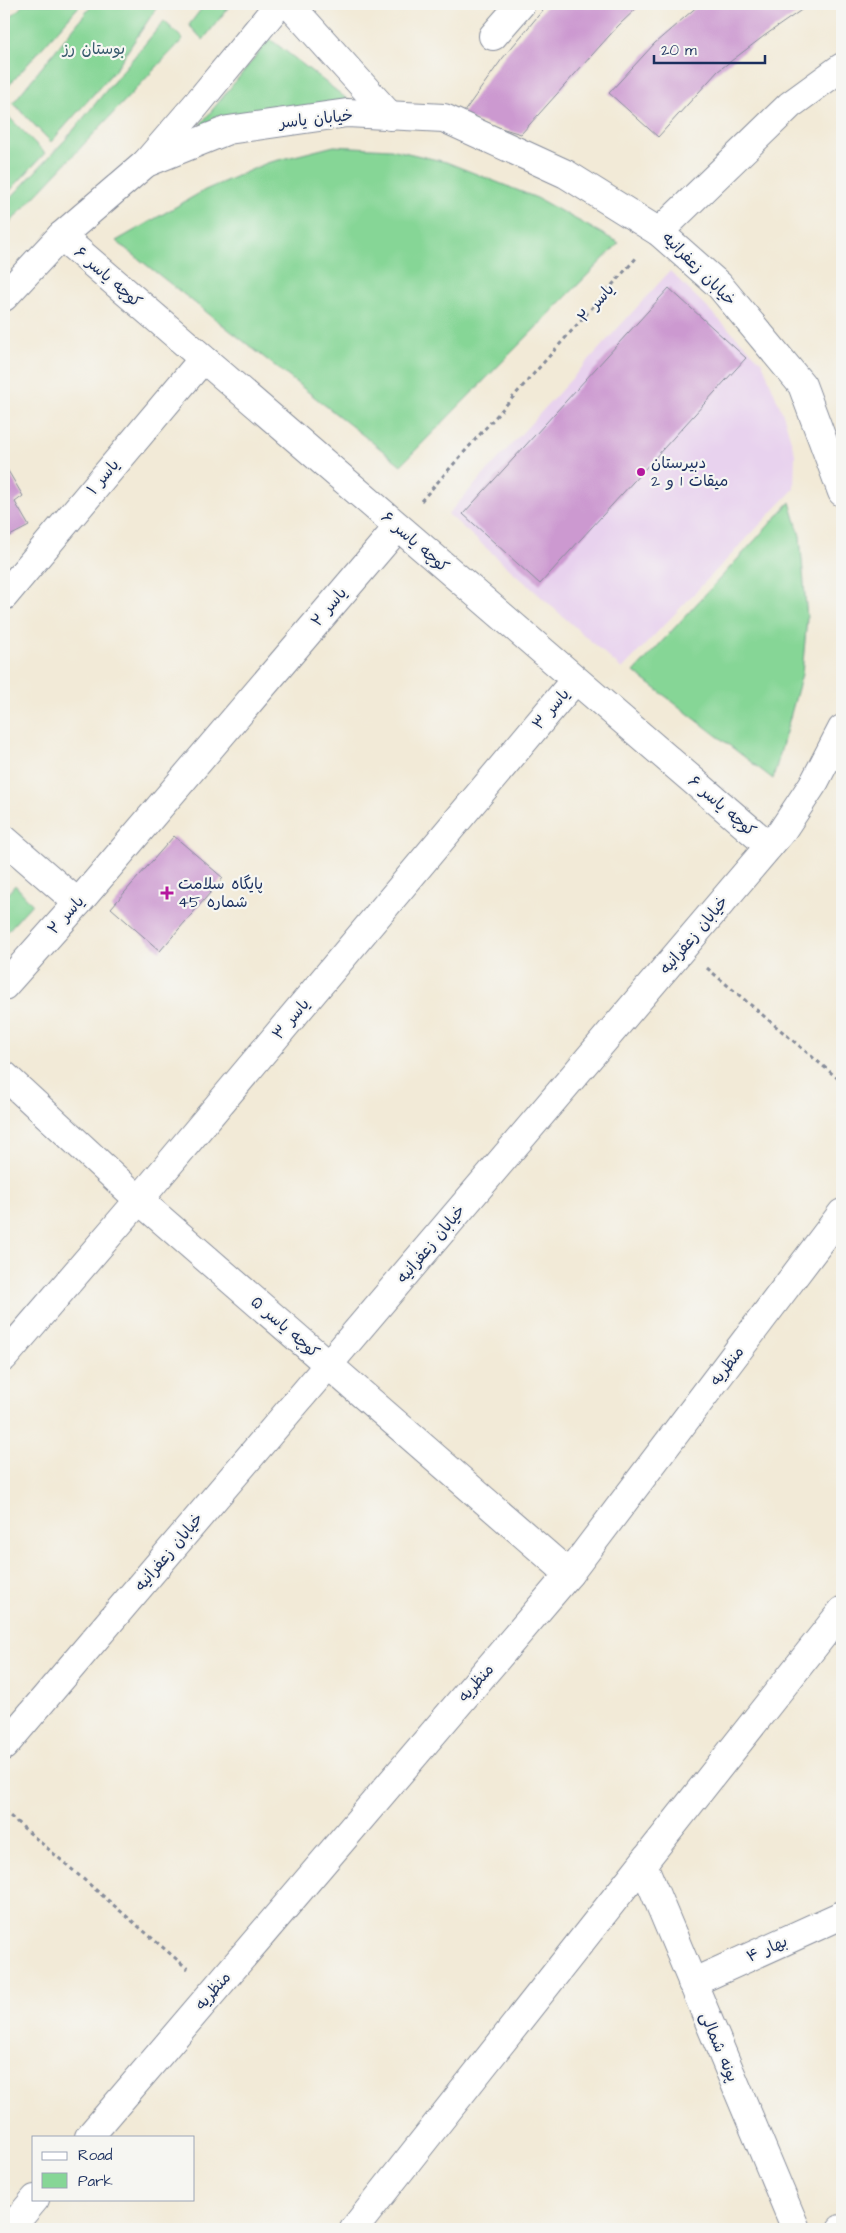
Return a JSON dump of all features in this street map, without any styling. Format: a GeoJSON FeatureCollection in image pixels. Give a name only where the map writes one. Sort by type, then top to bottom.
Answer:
{"type":"FeatureCollection","features":[{"type":"Feature","properties":{"kind":"street"},"geometry":{"type":"LineString","coordinates":[[146,163],[279,4]]}},
{"type":"Feature","properties":{"kind":"street"},"geometry":{"type":"LineString","coordinates":[[289,4],[390,116]]}},
{"type":"Feature","properties":{"kind":"street"},"geometry":{"type":"LineString","coordinates":[[493,36],[521,4]]}},
{"type":"Feature","properties":{"kind":"street","name":"خیابان زعفرانیه"},"geometry":{"type":"LineString","coordinates":[[842,67],[790,105],[659,232],[719,285],[802,385],[842,492]]}},
{"type":"Feature","properties":{"kind":"street","name":"خیابان یاسر"},"geometry":{"type":"LineString","coordinates":[[4,297],[61,236],[146,163],[228,130],[347,113],[444,118],[566,174],[659,232]]}},
{"type":"Feature","properties":{"kind":"street","name":"کوچه یاسر ۶"},"geometry":{"type":"LineString","coordinates":[[61,236],[769,846]]}},
{"type":"Feature","properties":{"kind":"street","name":"یاسر ۱"},"geometry":{"type":"LineString","coordinates":[[4,596],[203,359]]}},
{"type":"Feature","properties":{"kind":"street","name":"یاسر ۲"},"geometry":{"type":"LineString","coordinates":[[4,986],[78,903],[398,527]]}},
{"type":"Feature","properties":{"kind":"street","name":"یاسر ۳"},"geometry":{"type":"LineString","coordinates":[[4,1357],[140,1200],[575,680]]}},
{"type":"Feature","properties":{"kind":"street","name":"خیابان زعفرانیه"},"geometry":{"type":"LineString","coordinates":[[4,1746],[782,831],[815,781],[842,729]]}},
{"type":"Feature","properties":{"kind":"street"},"geometry":{"type":"LineString","coordinates":[[4,839],[78,903]]}},
{"type":"Feature","properties":{"kind":"street","name":"کوچه یاسر ۵"},"geometry":{"type":"LineString","coordinates":[[4,1075],[140,1200],[569,1574]]}},
{"type":"Feature","properties":{"kind":"street","name":"منظریه"},"geometry":{"type":"LineString","coordinates":[[89,2136],[569,1574],[842,1213]]}},
{"type":"Feature","properties":{"kind":"street"},"geometry":{"type":"LineString","coordinates":[[354,2229],[842,1611]]}},
{"type":"Feature","properties":{"kind":"street","name":"پونه شمالی"},"geometry":{"type":"LineString","coordinates":[[643,1864],[796,2229]]}},
{"type":"Feature","properties":{"kind":"street","name":"بهار ۴"},"geometry":{"type":"LineString","coordinates":[[692,1983],[842,1915]]}},
{"type":"Feature","properties":{"kind":"street"},"geometry":{"type":"LineString","coordinates":[[10,2229],[34,2200]]}},
{"type":"Feature","properties":{"kind":"path","name":"یاسر ۲"},"geometry":{"type":"LineString","coordinates":[[398,527],[659,232]]}},
{"type":"Feature","properties":{"kind":"path"},"geometry":{"type":"LineString","coordinates":[[683,948],[842,1082]]}},
{"type":"Feature","properties":{"kind":"path"},"geometry":{"type":"LineString","coordinates":[[4,1810],[213,1990]]}},
{"type":"Feature","properties":{"kind":"shaded area","name":"دبیرستان میقات 1 و 2"},"geometry":{"type":"Polygon","coordinates":[[[670,271],[762,362],[784,417],[795,454],[794,489],[622,669],[448,514],[670,271]]]}},
{"type":"Feature","properties":{"kind":"green space","name":"بوستان رز"},"geometry":{"type":"Polygon","coordinates":[[[24,4],[81,4],[4,91],[4,24],[24,4]]]}},
{"type":"Feature","properties":{"kind":"green space","name":"بوستان رز"},"geometry":{"type":"Polygon","coordinates":[[[93,4],[159,4],[115,70],[51,142],[13,103],[93,4]]]}},
{"type":"Feature","properties":{"kind":"green space"},"geometry":{"type":"Polygon","coordinates":[[[205,4],[231,4],[203,40],[189,25],[205,4]]]}},
{"type":"Feature","properties":{"kind":"green space","name":"بوستان رز"},"geometry":{"type":"Polygon","coordinates":[[[164,21],[183,39],[4,229],[4,205],[66,139],[164,21]]]}},
{"type":"Feature","properties":{"kind":"green space"},"geometry":{"type":"Polygon","coordinates":[[[270,39],[351,102],[200,125],[270,39]]]}},
{"type":"Feature","properties":{"kind":"green space"},"geometry":{"type":"Polygon","coordinates":[[[4,114],[45,153],[4,197],[4,114]]]}},
{"type":"Feature","properties":{"kind":"green space"},"geometry":{"type":"Polygon","coordinates":[[[334,146],[391,149],[446,162],[537,198],[619,243],[401,465],[116,241],[205,190],[267,163],[334,146]]]}},
{"type":"Feature","properties":{"kind":"green space"},"geometry":{"type":"Polygon","coordinates":[[[790,502],[800,536],[807,618],[802,674],[773,779],[634,672],[790,502]]]}},
{"type":"Feature","properties":{"kind":"green space"},"geometry":{"type":"Polygon","coordinates":[[[15,885],[32,904],[4,935],[4,898],[15,885]]]}},
{"type":"Feature","properties":{"kind":"building"},"geometry":{"type":"Polygon","coordinates":[[[548,4],[641,4],[618,26],[521,134],[461,116],[502,59],[548,4]]]}},
{"type":"Feature","properties":{"kind":"building"},"geometry":{"type":"Polygon","coordinates":[[[700,4],[810,4],[718,71],[658,137],[609,93],[655,43],[700,4]]]}},
{"type":"Feature","properties":{"kind":"building"},"geometry":{"type":"Polygon","coordinates":[[[669,288],[746,358],[540,584],[463,514],[669,288]]]}},
{"type":"Feature","properties":{"kind":"building"},"geometry":{"type":"Polygon","coordinates":[[[4,464],[23,496],[15,502],[29,526],[4,539],[4,464]]]}},
{"type":"Feature","properties":{"kind":"building","name":"پایگاه سلامت شماره 45"},"geometry":{"type":"Polygon","coordinates":[[[174,836],[223,878],[160,951],[111,908],[174,836]]]}},
{"type":"Feature","properties":{"kind":"place","name":"دبیرستان میقات 1 و 2"},"geometry":{"type":"Point","coordinates":[641,472]}},
{"type":"Feature","properties":{"kind":"place","name":"پایگاه سلامت شماره 45"},"geometry":{"type":"Point","coordinates":[167,893]}}]}
